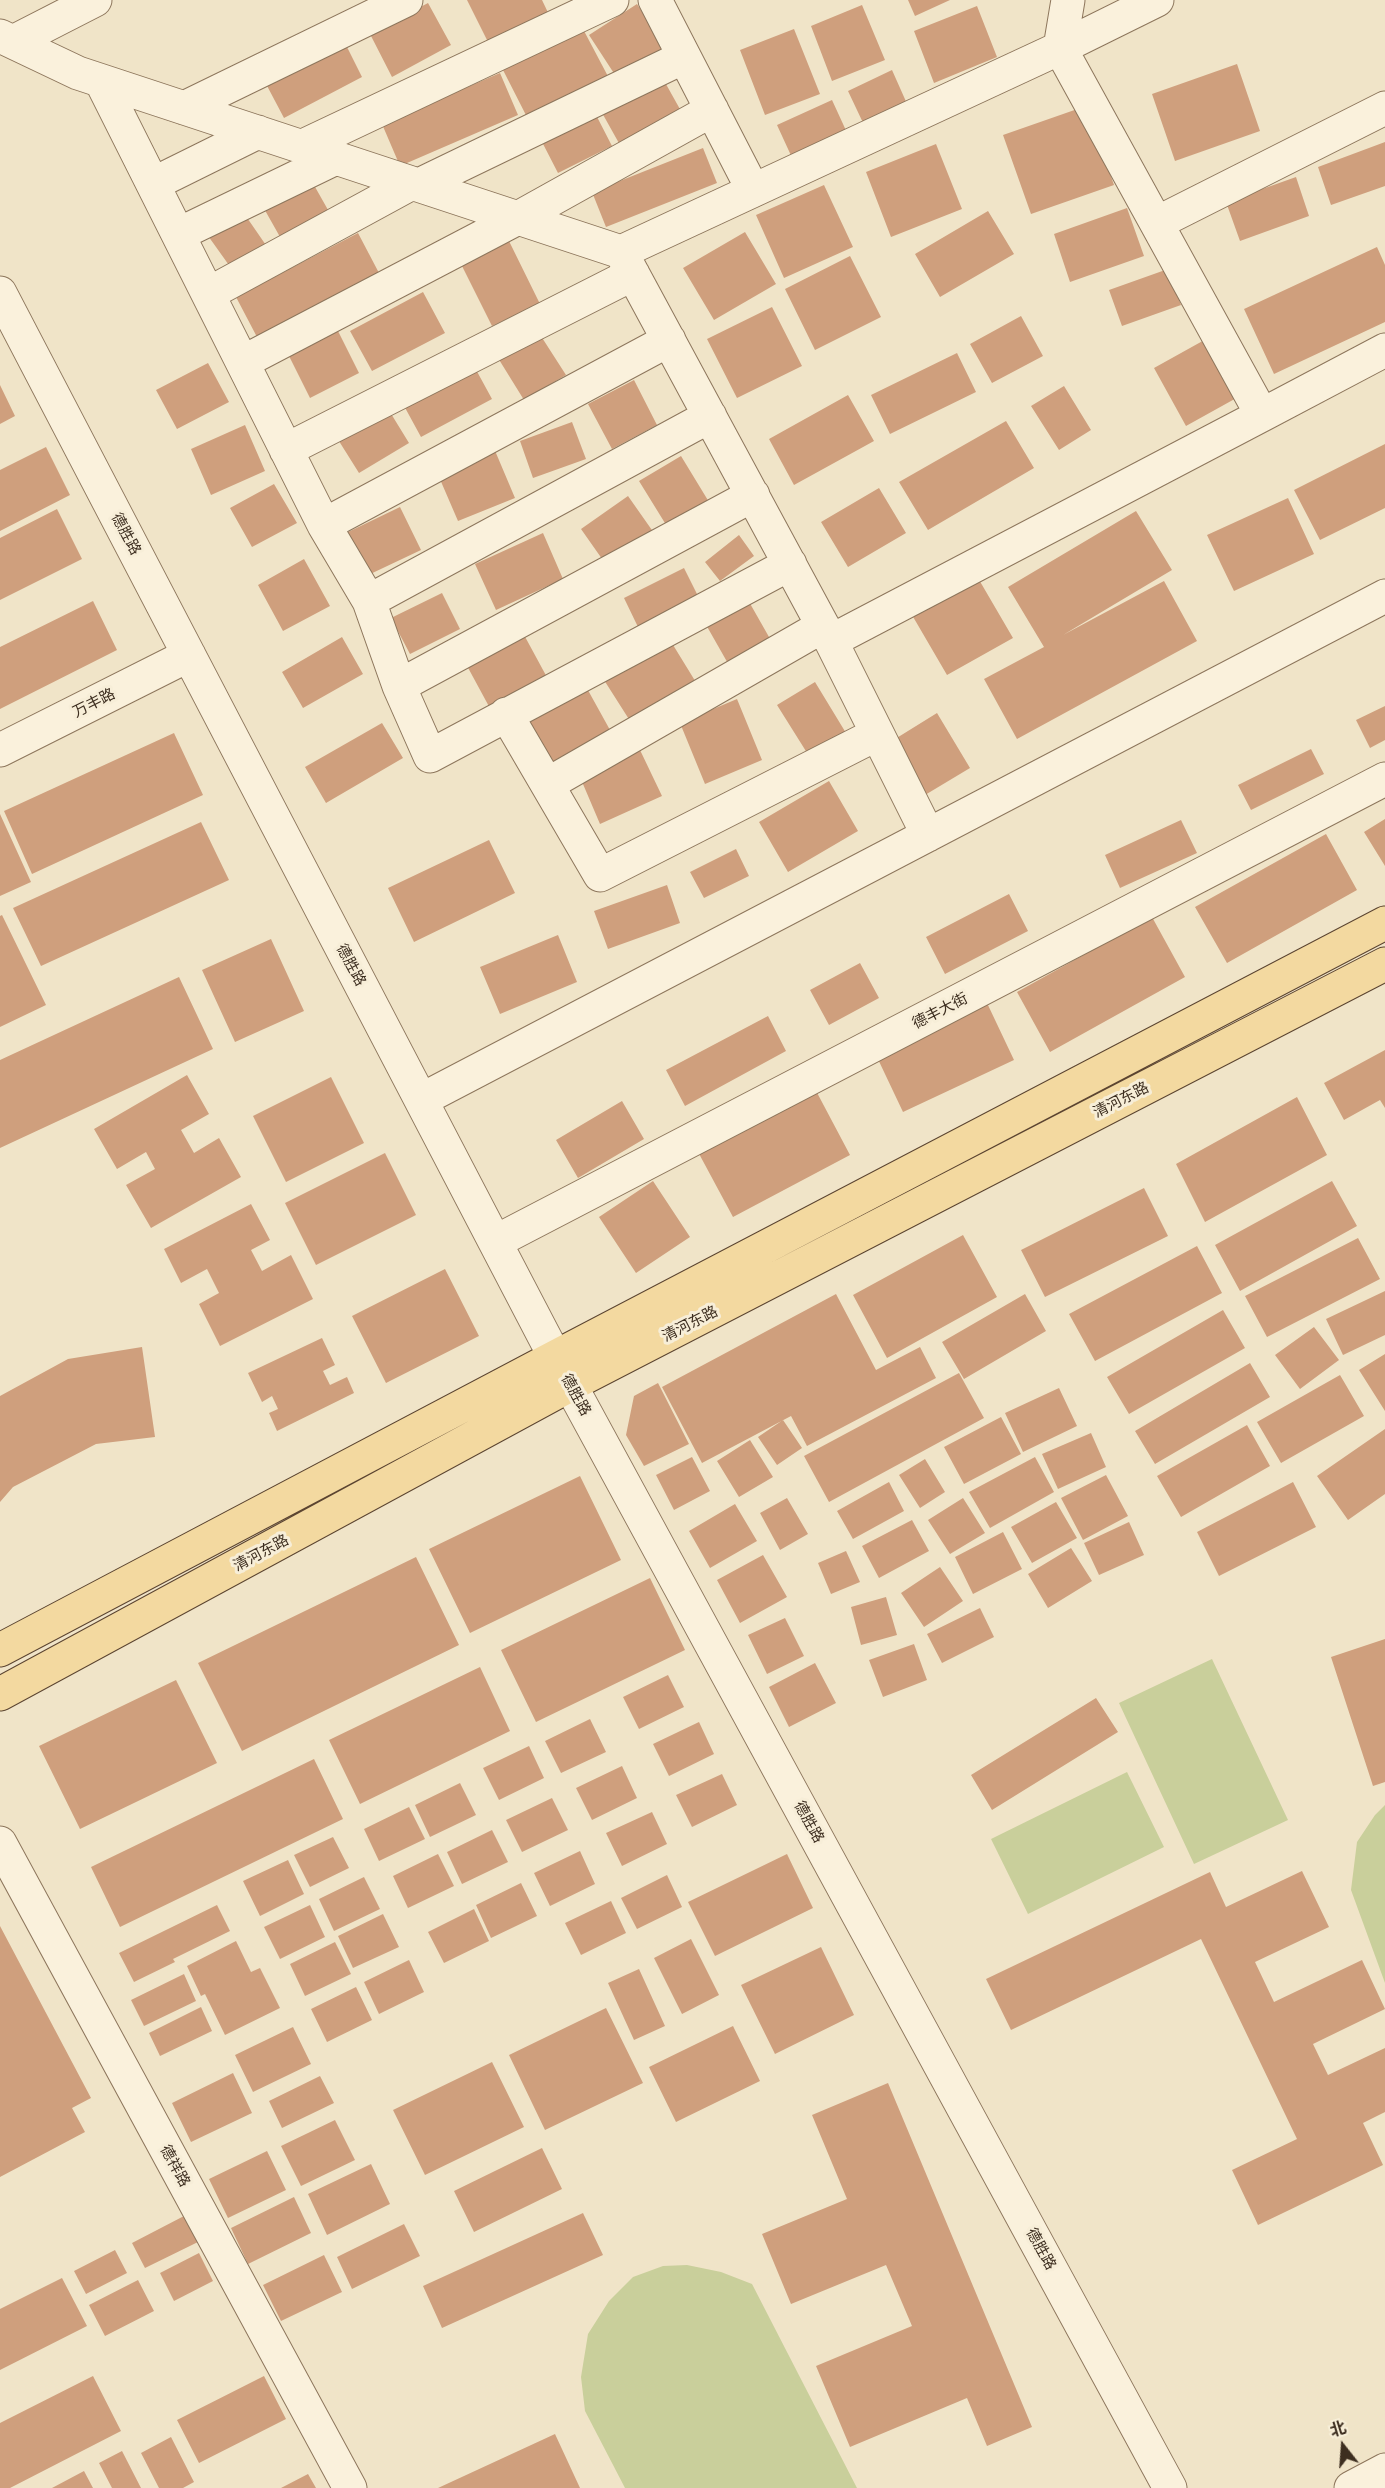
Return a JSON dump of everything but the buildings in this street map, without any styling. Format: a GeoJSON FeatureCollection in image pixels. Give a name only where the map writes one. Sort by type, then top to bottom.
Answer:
{"type":"FeatureCollection","features":[{"type":"Feature","properties":{"kind":"main road"},"geometry":{"type":"LineString","coordinates":[[0,1650],[1385,923]]}},
{"type":"Feature","properties":{"kind":"main road","name":"清河东路"},"geometry":{"type":"LineString","coordinates":[[0,1694],[570,1385],[1385,964]]}},
{"type":"Feature","properties":{"kind":"street"},"geometry":{"type":"LineString","coordinates":[[7,39],[95,0]]}},
{"type":"Feature","properties":{"kind":"street"},"geometry":{"type":"LineString","coordinates":[[184,108],[406,0]]}},
{"type":"Feature","properties":{"kind":"street"},"geometry":{"type":"LineString","coordinates":[[301,147],[612,0]]}},
{"type":"Feature","properties":{"kind":"street"},"geometry":{"type":"LineString","coordinates":[[655,0],[753,190]]}},
{"type":"Feature","properties":{"kind":"street"},"geometry":{"type":"LineString","coordinates":[[1068,0],[1060,48],[1262,415]]}},
{"type":"Feature","properties":{"kind":"street"},"geometry":{"type":"LineString","coordinates":[[286,450],[627,263],[753,190],[1060,48],[1157,0]]}},
{"type":"Feature","properties":{"kind":"street"},"geometry":{"type":"LineString","coordinates":[[7,39],[78,73],[518,218],[627,263],[827,633],[928,835]]}},
{"type":"Feature","properties":{"kind":"street"},"geometry":{"type":"LineString","coordinates":[[208,294],[415,184],[684,57]]}},
{"type":"Feature","properties":{"kind":"street"},"geometry":{"type":"LineString","coordinates":[[101,81],[324,525],[369,601],[399,686],[430,756],[790,564]]}},
{"type":"Feature","properties":{"kind":"street"},"geometry":{"type":"LineString","coordinates":[[1157,223],[1385,108]]}},
{"type":"Feature","properties":{"kind":"street"},"geometry":{"type":"LineString","coordinates":[[243,362],[518,218],[711,110]]}},
{"type":"Feature","properties":{"kind":"street"},"geometry":{"type":"LineString","coordinates":[[153,184],[258,132]]}},
{"type":"Feature","properties":{"kind":"street"},"geometry":{"type":"LineString","coordinates":[[179,234],[336,158]]}},
{"type":"Feature","properties":{"kind":"street","name":"德胜路"},"geometry":{"type":"LineString","coordinates":[[0,293],[555,1357],[1170,2488]]}},
{"type":"Feature","properties":{"kind":"street"},"geometry":{"type":"LineString","coordinates":[[324,525],[669,340]]}},
{"type":"Feature","properties":{"kind":"street"},"geometry":{"type":"LineString","coordinates":[[548,784],[827,633],[1262,415],[1385,350]]}},
{"type":"Feature","properties":{"kind":"street"},"geometry":{"type":"LineString","coordinates":[[369,601],[710,416]]}},
{"type":"Feature","properties":{"kind":"street"},"geometry":{"type":"LineString","coordinates":[[399,686],[753,495]]}},
{"type":"Feature","properties":{"kind":"street"},"geometry":{"type":"LineString","coordinates":[[421,1100],[1385,596]]}},
{"type":"Feature","properties":{"kind":"street","name":"万丰路"},"geometry":{"type":"LineString","coordinates":[[0,750],[189,655]]}},
{"type":"Feature","properties":{"kind":"street"},"geometry":{"type":"LineString","coordinates":[[506,714],[600,875],[878,734]]}},
{"type":"Feature","properties":{"kind":"street","name":"德丰大街"},"geometry":{"type":"LineString","coordinates":[[495,1242],[1385,779]]}},
{"type":"Feature","properties":{"kind":"street","name":"德祥路"},"geometry":{"type":"LineString","coordinates":[[0,1843],[350,2488]]}},
{"type":"Feature","properties":{"kind":"street"},"geometry":{"type":"LineString","coordinates":[[1351,2488],[1385,2469]]}},
{"type":"Feature","properties":{"kind":"green space"},"geometry":{"type":"Polygon","coordinates":[[[1212,1659],[1288,1820],[1194,1864],[1119,1703],[1212,1659]]]}},
{"type":"Feature","properties":{"kind":"green space"},"geometry":{"type":"Polygon","coordinates":[[[1127,1772],[1164,1847],[1028,1914],[991,1839],[1127,1772]]]}},
{"type":"Feature","properties":{"kind":"green space"},"geometry":{"type":"Polygon","coordinates":[[[1385,1805],[1385,1983],[1351,1890],[1357,1842],[1375,1815],[1385,1805]]]}},
{"type":"Feature","properties":{"kind":"green space"},"geometry":{"type":"Polygon","coordinates":[[[687,2265],[721,2272],[752,2284],[857,2488],[625,2488],[585,2411],[581,2377],[588,2334],[609,2301],[633,2277],[663,2266],[687,2265]]]}}]}
